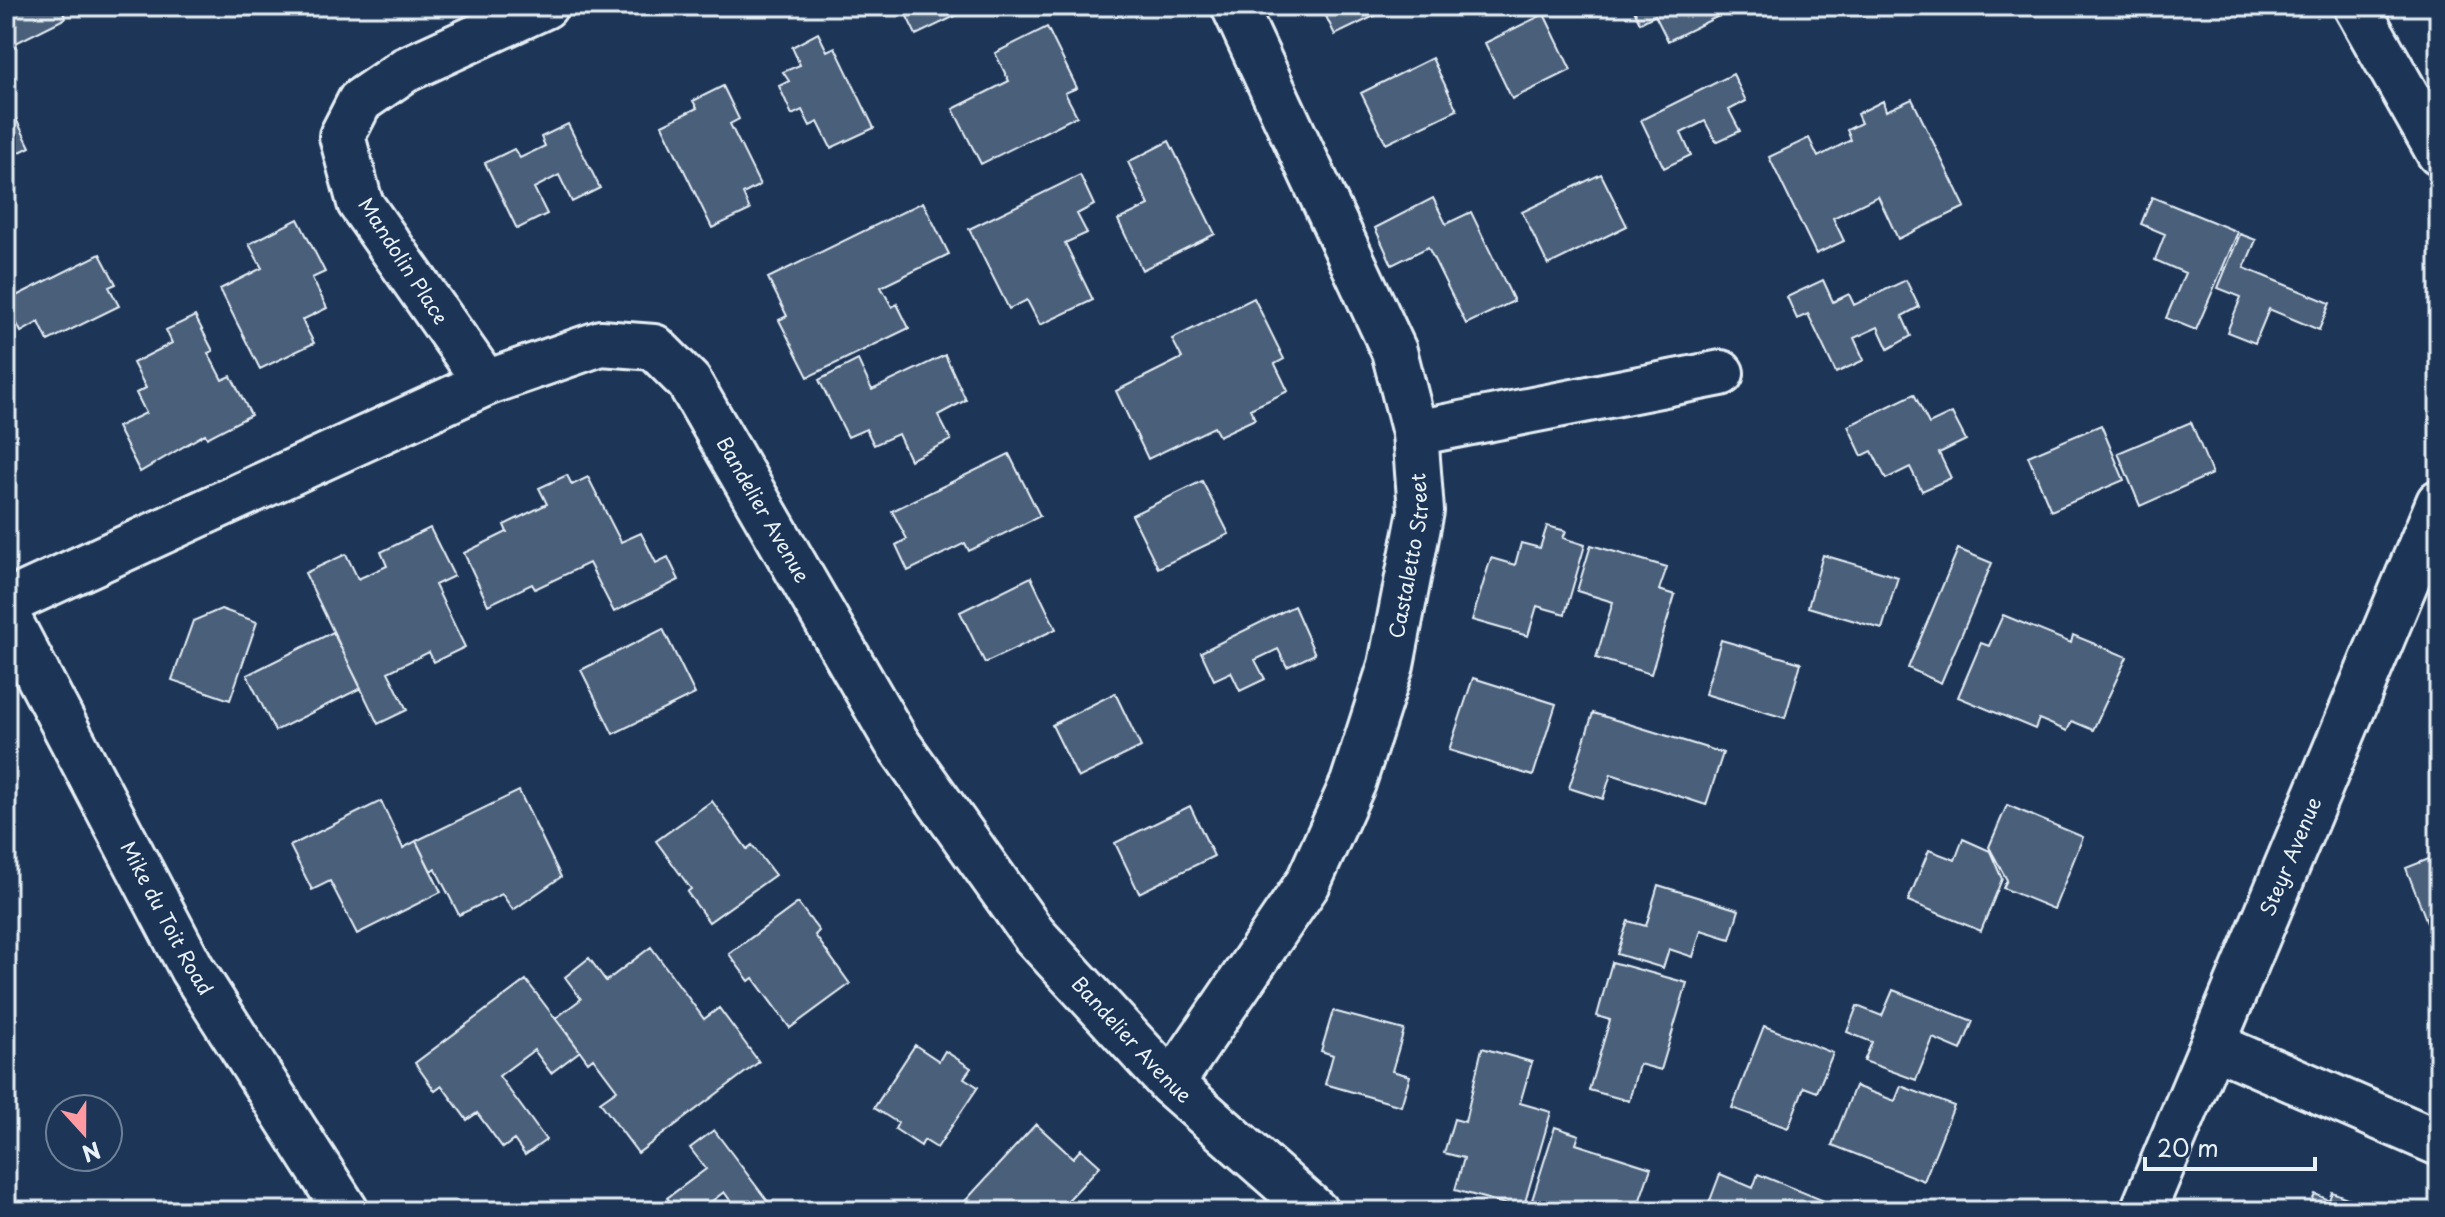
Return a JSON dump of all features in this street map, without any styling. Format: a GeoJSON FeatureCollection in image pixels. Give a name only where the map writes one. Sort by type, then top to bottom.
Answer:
{"type":"FeatureCollection","features":[{"type":"Feature","properties":{"kind":"street","name":"Mandolin Place"},"geometry":{"type":"LineString","coordinates":[[486,383],[360,203],[342,136],[360,101],[405,70],[545,6]]}},
{"type":"Feature","properties":{"kind":"street","name":"Castaletto Street"},"geometry":{"type":"LineString","coordinates":[[1171,1084],[1308,883],[1353,783],[1391,665],[1421,511],[1415,433],[1394,351],[1234,6]]}},
{"type":"Feature","properties":{"kind":"street"},"geometry":{"type":"LineString","coordinates":[[2356,6],[2439,153]]}},
{"type":"Feature","properties":{"kind":"street","name":"Bandelier Avenue"},"geometry":{"type":"LineString","coordinates":[[6,603],[486,383],[601,343],[654,347],[689,382],[896,741],[1034,935],[1171,1084],[1315,1211]]}},
{"type":"Feature","properties":{"kind":"street"},"geometry":{"type":"LineString","coordinates":[[1415,433],[1721,373]]}},
{"type":"Feature","properties":{"kind":"street","name":"Steyr Avenue"},"geometry":{"type":"LineString","coordinates":[[2143,1211],[2439,502]]}},
{"type":"Feature","properties":{"kind":"street","name":"Mike du Toit Road"},"geometry":{"type":"LineString","coordinates":[[6,614],[192,969],[346,1211]]}},
{"type":"Feature","properties":{"kind":"street"},"geometry":{"type":"LineString","coordinates":[[2213,1045],[2439,1143]]}},
{"type":"Feature","properties":{"kind":"building"},"geometry":{"type":"Polygon","coordinates":[[[6,6],[60,6],[66,18],[6,48],[6,6]]]}},
{"type":"Feature","properties":{"kind":"building"},"geometry":{"type":"Polygon","coordinates":[[[902,6],[976,6],[916,35],[902,6]]]}},
{"type":"Feature","properties":{"kind":"building"},"geometry":{"type":"Polygon","coordinates":[[[1395,6],[1335,35],[1322,8],[1395,6]]]}},
{"type":"Feature","properties":{"kind":"building"},"geometry":{"type":"Polygon","coordinates":[[[1632,6],[1739,6],[1668,41],[1655,15],[1640,23],[1632,6]]]}},
{"type":"Feature","properties":{"kind":"building"},"geometry":{"type":"Polygon","coordinates":[[[1544,14],[1571,70],[1512,99],[1485,43],[1544,14]]]}},
{"type":"Feature","properties":{"kind":"building"},"geometry":{"type":"Polygon","coordinates":[[[1047,27],[1077,88],[1065,93],[1077,116],[981,164],[953,109],[1009,81],[995,53],[1047,27]]]}},
{"type":"Feature","properties":{"kind":"building"},"geometry":{"type":"Polygon","coordinates":[[[818,33],[827,51],[835,47],[874,128],[831,148],[818,122],[810,126],[802,110],[792,115],[779,86],[789,81],[783,72],[800,65],[792,47],[818,33]]]}},
{"type":"Feature","properties":{"kind":"building"},"geometry":{"type":"Polygon","coordinates":[[[1432,58],[1457,110],[1386,144],[1361,93],[1432,58]]]}},
{"type":"Feature","properties":{"kind":"building"},"geometry":{"type":"Polygon","coordinates":[[[1733,74],[1746,101],[1729,110],[1740,131],[1716,142],[1705,121],[1681,133],[1691,155],[1664,168],[1641,120],[1733,74]]]}},
{"type":"Feature","properties":{"kind":"building"},"geometry":{"type":"Polygon","coordinates":[[[723,86],[739,119],[730,124],[760,185],[743,194],[750,210],[712,228],[662,125],[697,108],[693,101],[723,86]]]}},
{"type":"Feature","properties":{"kind":"building"},"geometry":{"type":"Polygon","coordinates":[[[1912,99],[1965,207],[1898,239],[1878,196],[1833,218],[1844,241],[1816,254],[1769,157],[1809,138],[1818,157],[1851,140],[1847,130],[1861,123],[1857,114],[1883,101],[1886,111],[1912,99]]]}},
{"type":"Feature","properties":{"kind":"building"},"geometry":{"type":"Polygon","coordinates":[[[16,119],[30,147],[6,159],[6,124],[16,119]]]}},
{"type":"Feature","properties":{"kind":"building"},"geometry":{"type":"Polygon","coordinates":[[[568,124],[600,188],[572,202],[559,175],[534,188],[547,214],[517,229],[485,163],[514,149],[520,158],[545,146],[541,137],[568,124]]]}},
{"type":"Feature","properties":{"kind":"building"},"geometry":{"type":"Polygon","coordinates":[[[1169,141],[1215,234],[1142,270],[1118,220],[1149,205],[1128,162],[1169,141]]]}},
{"type":"Feature","properties":{"kind":"building"},"geometry":{"type":"Polygon","coordinates":[[[6,161],[17,183],[6,189],[6,161]]]}},
{"type":"Feature","properties":{"kind":"building"},"geometry":{"type":"Polygon","coordinates":[[[1601,174],[1627,226],[1548,265],[1522,212],[1601,174]]]}},
{"type":"Feature","properties":{"kind":"building"},"geometry":{"type":"Polygon","coordinates":[[[1080,175],[1094,205],[1077,214],[1087,233],[1065,243],[1093,300],[1040,325],[1027,300],[1009,309],[969,229],[1080,175]]]}},
{"type":"Feature","properties":{"kind":"building"},"geometry":{"type":"Polygon","coordinates":[[[2152,197],[2238,232],[2196,330],[2166,318],[2185,273],[2155,260],[2165,234],[2141,224],[2152,197]]]}},
{"type":"Feature","properties":{"kind":"building"},"geometry":{"type":"Polygon","coordinates":[[[1433,198],[1446,224],[1471,212],[1514,301],[1466,324],[1428,247],[1392,265],[1375,228],[1433,198]]]}},
{"type":"Feature","properties":{"kind":"building"},"geometry":{"type":"Polygon","coordinates":[[[923,202],[949,254],[881,287],[892,307],[897,304],[909,328],[808,377],[779,320],[787,316],[768,278],[923,202]]]}},
{"type":"Feature","properties":{"kind":"building"},"geometry":{"type":"Polygon","coordinates":[[[298,219],[325,272],[312,278],[327,308],[302,320],[314,343],[260,369],[220,289],[262,268],[249,244],[298,219]]]}},
{"type":"Feature","properties":{"kind":"building"},"geometry":{"type":"Polygon","coordinates":[[[2240,234],[2256,240],[2244,268],[2330,303],[2319,330],[2269,309],[2255,343],[2227,332],[2241,297],[2218,288],[2240,234]]]}},
{"type":"Feature","properties":{"kind":"building"},"geometry":{"type":"Polygon","coordinates":[[[100,254],[116,284],[109,287],[119,306],[48,341],[39,322],[21,332],[6,301],[100,254]]]}},
{"type":"Feature","properties":{"kind":"building"},"geometry":{"type":"Polygon","coordinates":[[[1823,280],[1833,302],[1849,294],[1854,305],[1906,280],[1919,307],[1902,316],[1911,336],[1888,349],[1878,327],[1854,338],[1864,360],[1836,373],[1808,314],[1797,319],[1787,297],[1823,280]]]}},
{"type":"Feature","properties":{"kind":"building"},"geometry":{"type":"Polygon","coordinates":[[[1254,298],[1284,359],[1275,364],[1288,391],[1250,409],[1255,419],[1219,436],[1214,427],[1148,459],[1116,391],[1182,358],[1172,339],[1254,298]]]}},
{"type":"Feature","properties":{"kind":"building"},"geometry":{"type":"Polygon","coordinates":[[[195,316],[213,351],[208,353],[222,380],[231,376],[251,415],[207,438],[205,434],[140,472],[117,427],[146,413],[136,393],[146,388],[133,363],[172,343],[166,330],[195,316]]]}},
{"type":"Feature","properties":{"kind":"building"},"geometry":{"type":"Polygon","coordinates":[[[945,355],[966,400],[938,415],[951,440],[910,460],[898,434],[874,445],[866,429],[848,437],[819,380],[858,360],[872,390],[945,355]]]}},
{"type":"Feature","properties":{"kind":"building"},"geometry":{"type":"Polygon","coordinates":[[[1914,394],[1929,424],[1952,413],[1966,440],[1939,453],[1951,478],[1922,491],[1910,467],[1886,479],[1872,451],[1862,456],[1848,426],[1914,394]]]}},
{"type":"Feature","properties":{"kind":"building"},"geometry":{"type":"Polygon","coordinates":[[[2191,422],[2212,474],[2140,506],[2118,453],[2191,422]]]}},
{"type":"Feature","properties":{"kind":"building"},"geometry":{"type":"Polygon","coordinates":[[[2101,425],[2124,480],[2051,511],[2028,456],[2101,425]]]}},
{"type":"Feature","properties":{"kind":"building"},"geometry":{"type":"Polygon","coordinates":[[[1009,454],[1040,516],[969,551],[965,543],[908,571],[896,545],[907,539],[892,511],[1009,454]]]}},
{"type":"Feature","properties":{"kind":"building"},"geometry":{"type":"Polygon","coordinates":[[[567,475],[572,485],[588,477],[621,542],[641,533],[656,563],[668,557],[679,580],[614,612],[589,563],[535,589],[532,584],[488,605],[464,553],[507,532],[504,525],[547,504],[539,488],[567,475]]]}},
{"type":"Feature","properties":{"kind":"building"},"geometry":{"type":"Polygon","coordinates":[[[1202,481],[1229,534],[1158,568],[1132,515],[1202,481]]]}},
{"type":"Feature","properties":{"kind":"building"},"geometry":{"type":"Polygon","coordinates":[[[1547,526],[1566,531],[1563,538],[1585,545],[1565,614],[1537,606],[1528,636],[1472,620],[1491,558],[1515,565],[1521,543],[1540,548],[1547,526]]]}},
{"type":"Feature","properties":{"kind":"building"},"geometry":{"type":"Polygon","coordinates":[[[430,528],[454,576],[435,585],[465,647],[434,662],[429,652],[388,672],[407,710],[378,724],[305,573],[346,554],[358,579],[387,566],[381,552],[430,528]]]}},
{"type":"Feature","properties":{"kind":"building"},"geometry":{"type":"Polygon","coordinates":[[[1591,545],[1667,567],[1659,590],[1675,595],[1651,674],[1596,658],[1613,602],[1577,591],[1591,545]]]}},
{"type":"Feature","properties":{"kind":"building"},"geometry":{"type":"Polygon","coordinates":[[[1958,549],[1992,563],[1941,683],[1908,668],[1958,549]]]}},
{"type":"Feature","properties":{"kind":"building"},"geometry":{"type":"Polygon","coordinates":[[[1823,555],[1898,577],[1882,629],[1808,607],[1823,555]]]}},
{"type":"Feature","properties":{"kind":"building"},"geometry":{"type":"Polygon","coordinates":[[[1031,577],[1056,629],[985,663],[960,612],[1031,577]]]}},
{"type":"Feature","properties":{"kind":"building"},"geometry":{"type":"Polygon","coordinates":[[[1294,606],[1315,654],[1287,667],[1278,649],[1255,660],[1265,679],[1240,691],[1231,672],[1214,680],[1201,652],[1294,606]]]}},
{"type":"Feature","properties":{"kind":"building"},"geometry":{"type":"Polygon","coordinates":[[[221,609],[257,622],[230,700],[172,680],[193,621],[221,609]]]}},
{"type":"Feature","properties":{"kind":"building"},"geometry":{"type":"Polygon","coordinates":[[[2003,615],[2071,643],[2073,635],[2127,657],[2093,730],[2072,721],[2067,731],[2039,719],[2035,729],[1958,697],[1981,643],[1989,646],[2003,615]]]}},
{"type":"Feature","properties":{"kind":"building"},"geometry":{"type":"Polygon","coordinates":[[[663,629],[695,694],[613,734],[581,670],[663,629]]]}},
{"type":"Feature","properties":{"kind":"building"},"geometry":{"type":"Polygon","coordinates":[[[333,632],[361,688],[275,731],[247,675],[333,632]]]}},
{"type":"Feature","properties":{"kind":"building"},"geometry":{"type":"Polygon","coordinates":[[[1721,640],[1801,663],[1785,718],[1705,694],[1721,640]]]}},
{"type":"Feature","properties":{"kind":"building"},"geometry":{"type":"Polygon","coordinates":[[[1473,678],[1556,704],[1533,776],[1449,750],[1473,678]]]}},
{"type":"Feature","properties":{"kind":"building"},"geometry":{"type":"Polygon","coordinates":[[[1115,693],[1141,747],[1078,778],[1052,725],[1115,693]]]}},
{"type":"Feature","properties":{"kind":"building"},"geometry":{"type":"Polygon","coordinates":[[[1593,713],[1723,753],[1706,805],[1611,774],[1603,799],[1569,788],[1593,713]]]}},
{"type":"Feature","properties":{"kind":"building"},"geometry":{"type":"Polygon","coordinates":[[[519,791],[561,877],[513,910],[502,894],[459,915],[435,868],[431,871],[416,841],[519,791]]]}},
{"type":"Feature","properties":{"kind":"building"},"geometry":{"type":"Polygon","coordinates":[[[381,801],[403,848],[416,841],[441,892],[357,934],[330,881],[312,890],[290,846],[381,801]]]}},
{"type":"Feature","properties":{"kind":"building"},"geometry":{"type":"Polygon","coordinates":[[[712,801],[747,849],[752,845],[775,875],[709,922],[687,892],[691,889],[656,841],[712,801]]]}},
{"type":"Feature","properties":{"kind":"building"},"geometry":{"type":"Polygon","coordinates":[[[2007,805],[2083,837],[2054,909],[2003,888],[2007,880],[1989,847],[2007,805]]]}},
{"type":"Feature","properties":{"kind":"building"},"geometry":{"type":"Polygon","coordinates":[[[1190,806],[1214,856],[1139,893],[1115,843],[1190,806]]]}},
{"type":"Feature","properties":{"kind":"building"},"geometry":{"type":"Polygon","coordinates":[[[1963,839],[1990,851],[2002,879],[1981,931],[1908,901],[1929,850],[1955,860],[1963,839]]]}},
{"type":"Feature","properties":{"kind":"building"},"geometry":{"type":"Polygon","coordinates":[[[2439,855],[2439,953],[2406,868],[2439,855]]]}},
{"type":"Feature","properties":{"kind":"building"},"geometry":{"type":"Polygon","coordinates":[[[1658,885],[1739,910],[1730,939],[1701,930],[1693,957],[1669,949],[1663,968],[1617,954],[1628,921],[1646,926],[1658,885]]]}},
{"type":"Feature","properties":{"kind":"building"},"geometry":{"type":"Polygon","coordinates":[[[798,903],[819,931],[815,935],[850,984],[790,1028],[753,978],[749,981],[729,954],[798,903]]]}},
{"type":"Feature","properties":{"kind":"building"},"geometry":{"type":"Polygon","coordinates":[[[651,947],[704,1019],[719,1008],[759,1062],[638,1153],[600,1102],[617,1090],[593,1058],[588,1062],[556,1018],[581,999],[565,977],[589,958],[606,981],[651,947]]]}},
{"type":"Feature","properties":{"kind":"building"},"geometry":{"type":"Polygon","coordinates":[[[1612,962],[1687,983],[1661,1070],[1639,1064],[1629,1101],[1589,1090],[1610,1020],[1597,1016],[1612,962]]]}},
{"type":"Feature","properties":{"kind":"building"},"geometry":{"type":"Polygon","coordinates":[[[526,980],[580,1051],[551,1073],[534,1050],[499,1076],[546,1140],[525,1155],[514,1140],[503,1148],[477,1113],[467,1120],[442,1086],[435,1091],[415,1063],[526,980]]]}},
{"type":"Feature","properties":{"kind":"building"},"geometry":{"type":"Polygon","coordinates":[[[1893,990],[1973,1021],[1961,1050],[1933,1038],[1916,1080],[1864,1061],[1872,1042],[1847,1032],[1857,1006],[1882,1016],[1893,990]]]}},
{"type":"Feature","properties":{"kind":"building"},"geometry":{"type":"Polygon","coordinates":[[[1333,1011],[1404,1030],[1392,1071],[1410,1076],[1401,1106],[1325,1084],[1333,1055],[1321,1051],[1333,1011]]]}},
{"type":"Feature","properties":{"kind":"building"},"geometry":{"type":"Polygon","coordinates":[[[1764,1026],[1833,1053],[1817,1092],[1804,1087],[1788,1128],[1732,1108],[1764,1026]]]}},
{"type":"Feature","properties":{"kind":"building"},"geometry":{"type":"Polygon","coordinates":[[[915,1045],[939,1061],[945,1051],[971,1068],[964,1078],[978,1087],[937,1148],[924,1140],[921,1146],[895,1129],[898,1123],[874,1108],[915,1045]]]}},
{"type":"Feature","properties":{"kind":"building"},"geometry":{"type":"Polygon","coordinates":[[[1482,1048],[1532,1062],[1520,1103],[1551,1112],[1523,1209],[1455,1190],[1464,1158],[1444,1153],[1454,1119],[1465,1122],[1482,1048]]]}},
{"type":"Feature","properties":{"kind":"building"},"geometry":{"type":"Polygon","coordinates":[[[1855,1086],[1895,1101],[1901,1086],[1954,1106],[1924,1181],[1832,1145],[1855,1086]]]}},
{"type":"Feature","properties":{"kind":"building"},"geometry":{"type":"Polygon","coordinates":[[[1036,1124],[1073,1158],[1081,1149],[1100,1166],[1058,1211],[956,1211],[1036,1124]]]}},
{"type":"Feature","properties":{"kind":"building"},"geometry":{"type":"Polygon","coordinates":[[[1555,1127],[1579,1135],[1576,1144],[1651,1168],[1636,1211],[1567,1211],[1532,1200],[1555,1127]]]}},
{"type":"Feature","properties":{"kind":"building"},"geometry":{"type":"Polygon","coordinates":[[[714,1130],[775,1211],[738,1211],[724,1192],[699,1211],[678,1211],[667,1198],[706,1169],[690,1148],[714,1130]]]}},
{"type":"Feature","properties":{"kind":"building"},"geometry":{"type":"Polygon","coordinates":[[[1720,1174],[1753,1188],[1758,1174],[1839,1207],[1838,1211],[1706,1211],[1720,1174]]]}},
{"type":"Feature","properties":{"kind":"building"},"geometry":{"type":"Polygon","coordinates":[[[2332,1192],[2357,1202],[2356,1211],[2308,1211],[2315,1194],[2329,1200],[2332,1192]]]}}]}
